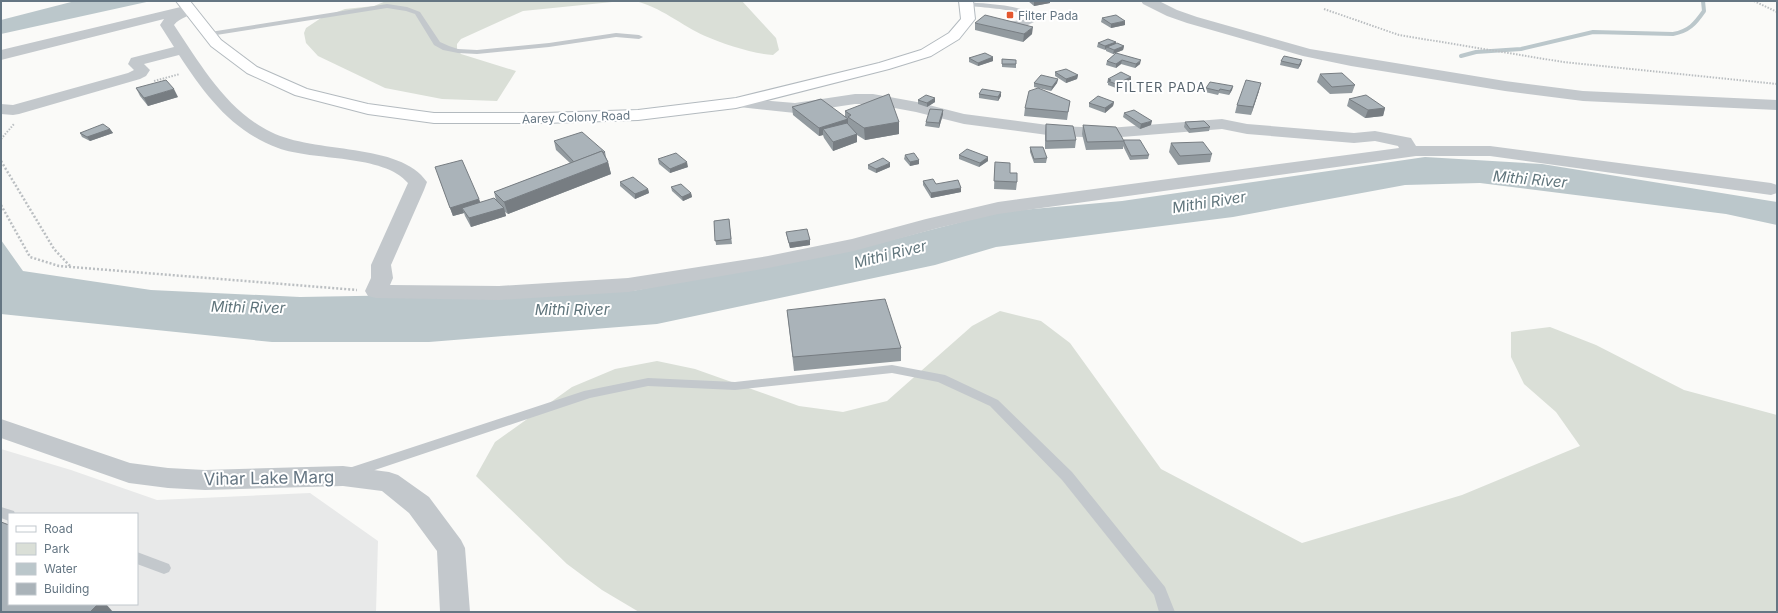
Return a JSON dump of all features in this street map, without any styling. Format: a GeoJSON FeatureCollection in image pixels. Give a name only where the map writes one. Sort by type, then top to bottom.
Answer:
{"type":"FeatureCollection","features":[{"type":"Feature","properties":{"kind":"main road","name":"Aarey Colony Road"},"geometry":{"type":"LineString","coordinates":[[186,5],[216,43],[252,70],[301,92],[368,109],[434,118],[544,118],[638,115],[736,103],[884,66],[926,53],[954,36],[969,11]]}},
{"type":"Feature","properties":{"kind":"street"},"geometry":{"type":"LineString","coordinates":[[1148,1],[1172,13],[1253,38],[1308,53],[1359,62],[1505,86],[1583,96],[1777,105]]}},
{"type":"Feature","properties":{"kind":"street"},"geometry":{"type":"LineString","coordinates":[[186,5],[167,25],[203,82],[231,114],[261,134],[287,145],[367,158],[399,168],[415,176],[418,182],[417,186],[381,265],[382,278],[376,291],[499,293],[628,285],[768,262],[854,245],[933,223],[998,208],[1410,152],[1490,151],[1771,189]]}},
{"type":"Feature","properties":{"kind":"street"},"geometry":{"type":"LineString","coordinates":[[1,55],[186,5]]}},
{"type":"Feature","properties":{"kind":"street"},"geometry":{"type":"LineString","coordinates":[[1,109],[13,110],[134,76],[141,73],[142,70],[136,64],[136,61],[183,49]]}},
{"type":"Feature","properties":{"kind":"street"},"geometry":{"type":"LineString","coordinates":[[736,103],[795,108],[855,99],[873,99],[917,107],[964,120],[1055,131],[1109,133],[1222,124],[1247,129],[1354,138],[1375,136],[1405,142],[1410,152]]}},
{"type":"Feature","properties":{"kind":"street","name":"Vihar Lake Marg"},"geometry":{"type":"LineString","coordinates":[[1,428],[129,473],[168,478],[205,480],[343,476],[389,482],[420,504],[451,548],[455,612]]}},
{"type":"Feature","properties":{"kind":"lane"},"geometry":{"type":"LineString","coordinates":[[210,34],[387,6],[406,9],[418,13],[437,43],[446,48],[458,51],[477,52],[549,45],[616,35],[639,37]]}},
{"type":"Feature","properties":{"kind":"lane"},"geometry":{"type":"LineString","coordinates":[[969,11],[1017,10],[1031,15],[1034,20],[1018,25],[1003,24]]}},
{"type":"Feature","properties":{"kind":"lane"},"geometry":{"type":"LineString","coordinates":[[343,476],[588,394],[648,382],[735,386],[892,369],[941,378],[994,403],[1067,476],[1160,592],[1167,612]]}},
{"type":"Feature","properties":{"kind":"lane"},"geometry":{"type":"LineString","coordinates":[[138,558],[164,568]]}},
{"type":"Feature","properties":{"kind":"path"},"geometry":{"type":"LineString","coordinates":[[1754,1],[1777,12]]}},
{"type":"Feature","properties":{"kind":"path"},"geometry":{"type":"LineString","coordinates":[[1324,9],[1399,35],[1563,62],[1777,84]]}},
{"type":"Feature","properties":{"kind":"path"},"geometry":{"type":"LineString","coordinates":[[1,161],[54,249],[70,266]]}},
{"type":"Feature","properties":{"kind":"path"},"geometry":{"type":"LineString","coordinates":[[1,205],[30,257],[59,266],[376,291]]}},
{"type":"Feature","properties":{"kind":"shaded area"},"geometry":{"type":"Polygon","coordinates":[[[1,449],[71,470],[157,500],[310,493],[378,541],[376,612],[1,612],[1,449]]]}},
{"type":"Feature","properties":{"kind":"green space"},"geometry":{"type":"Polygon","coordinates":[[[386,1],[622,1],[523,11],[461,39],[457,44],[457,49],[461,54],[516,71],[497,101],[442,99],[385,88],[318,56],[306,43],[304,33],[306,28],[321,18],[345,9],[374,6],[386,1]]]}},
{"type":"Feature","properties":{"kind":"green space"},"geometry":{"type":"Polygon","coordinates":[[[634,1],[742,1],[776,38],[779,50],[773,55],[748,51],[729,45],[696,32],[653,7],[634,1]]]}},
{"type":"Feature","properties":{"kind":"green space"},"geometry":{"type":"Polygon","coordinates":[[[1000,311],[1041,321],[1070,343],[1161,469],[1302,543],[1462,495],[1580,446],[1556,412],[1524,384],[1511,357],[1511,332],[1550,327],[1596,345],[1684,390],[1777,415],[1777,612],[639,612],[602,590],[567,564],[476,476],[495,442],[572,387],[615,369],[657,361],[695,369],[799,406],[843,412],[887,401],[972,326],[1000,311]]]}},
{"type":"Feature","properties":{"kind":"water"},"geometry":{"type":"Polygon","coordinates":[[[75,1],[151,1],[1,34],[1,20],[75,1]]]}},
{"type":"Feature","properties":{"kind":"water","name":"Mithi River"},"geometry":{"type":"Polygon","coordinates":[[[1425,157],[1542,164],[1777,202],[1777,225],[1726,214],[1480,183],[1405,185],[1233,217],[996,247],[935,265],[657,324],[429,342],[272,342],[1,314],[1,240],[23,271],[151,290],[300,297],[632,291],[868,246],[1000,212],[1122,201],[1425,157]]]}},
{"type":"Feature","properties":{"kind":"building"},"geometry":{"type":"Polygon","coordinates":[[[985,15],[1033,27],[1024,34],[975,23],[985,15]]]}},
{"type":"Feature","properties":{"kind":"building"},"geometry":{"type":"Polygon","coordinates":[[[1116,15],[1125,21],[1111,24],[1102,18],[1116,15]]]}},
{"type":"Feature","properties":{"kind":"building"},"geometry":{"type":"Polygon","coordinates":[[[1108,39],[1116,42],[1105,46],[1098,43],[1108,39]]]}},
{"type":"Feature","properties":{"kind":"building"},"geometry":{"type":"Polygon","coordinates":[[[1117,43],[1124,46],[1114,50],[1107,47],[1117,43]]]}},
{"type":"Feature","properties":{"kind":"building"},"geometry":{"type":"Polygon","coordinates":[[[985,53],[993,57],[978,63],[969,58],[985,53]]]}},
{"type":"Feature","properties":{"kind":"building"},"geometry":{"type":"Polygon","coordinates":[[[1116,53],[1141,60],[1136,64],[1122,60],[1116,64],[1107,61],[1116,53]]]}},
{"type":"Feature","properties":{"kind":"building"},"geometry":{"type":"Polygon","coordinates":[[[1284,56],[1302,60],[1299,65],[1281,61],[1284,56]]]}},
{"type":"Feature","properties":{"kind":"building"},"geometry":{"type":"Polygon","coordinates":[[[1002,59],[1016,60],[1016,64],[1002,64],[1002,59]]]}},
{"type":"Feature","properties":{"kind":"building"},"geometry":{"type":"Polygon","coordinates":[[[1066,69],[1078,75],[1066,79],[1055,72],[1066,69]]]}},
{"type":"Feature","properties":{"kind":"building"},"geometry":{"type":"Polygon","coordinates":[[[1121,72],[1131,77],[1116,84],[1108,81],[1111,80],[1108,79],[1121,72]]]}},
{"type":"Feature","properties":{"kind":"building"},"geometry":{"type":"Polygon","coordinates":[[[1342,73],[1355,85],[1332,87],[1320,74],[1342,73]]]}},
{"type":"Feature","properties":{"kind":"building"},"geometry":{"type":"Polygon","coordinates":[[[1041,75],[1058,79],[1052,87],[1034,83],[1041,75]]]}},
{"type":"Feature","properties":{"kind":"building"},"geometry":{"type":"Polygon","coordinates":[[[166,80],[174,89],[144,98],[136,88],[166,80]]]}},
{"type":"Feature","properties":{"kind":"building"},"geometry":{"type":"Polygon","coordinates":[[[1246,80],[1261,83],[1253,107],[1237,105],[1246,80]]]}},
{"type":"Feature","properties":{"kind":"building"},"geometry":{"type":"Polygon","coordinates":[[[1210,82],[1233,86],[1230,91],[1220,89],[1219,91],[1206,88],[1210,82]]]}},
{"type":"Feature","properties":{"kind":"building"},"geometry":{"type":"Polygon","coordinates":[[[1038,88],[1070,101],[1068,112],[1025,108],[1029,91],[1038,88]]]}},
{"type":"Feature","properties":{"kind":"building"},"geometry":{"type":"Polygon","coordinates":[[[982,89],[1001,92],[998,97],[979,94],[982,89]]]}},
{"type":"Feature","properties":{"kind":"building"},"geometry":{"type":"Polygon","coordinates":[[[889,94],[899,122],[864,128],[848,117],[851,115],[845,111],[889,94]]]}},
{"type":"Feature","properties":{"kind":"building"},"geometry":{"type":"Polygon","coordinates":[[[926,95],[935,98],[927,103],[918,100],[926,95]]]}},
{"type":"Feature","properties":{"kind":"building"},"geometry":{"type":"Polygon","coordinates":[[[1366,95],[1385,108],[1368,110],[1349,99],[1366,95]]]}},
{"type":"Feature","properties":{"kind":"building"},"geometry":{"type":"Polygon","coordinates":[[[1098,96],[1114,102],[1105,108],[1089,103],[1098,96]]]}},
{"type":"Feature","properties":{"kind":"building"},"geometry":{"type":"Polygon","coordinates":[[[821,99],[848,119],[819,128],[792,107],[821,99]]]}},
{"type":"Feature","properties":{"kind":"building"},"geometry":{"type":"Polygon","coordinates":[[[930,109],[943,110],[939,123],[926,122],[930,109]]]}},
{"type":"Feature","properties":{"kind":"building"},"geometry":{"type":"Polygon","coordinates":[[[1134,110],[1152,121],[1141,124],[1124,113],[1134,110]]]}},
{"type":"Feature","properties":{"kind":"building"},"geometry":{"type":"Polygon","coordinates":[[[1204,121],[1210,127],[1190,129],[1185,122],[1204,121]]]}},
{"type":"Feature","properties":{"kind":"building"},"geometry":{"type":"Polygon","coordinates":[[[847,123],[857,134],[833,142],[823,129],[847,123]]]}},
{"type":"Feature","properties":{"kind":"building"},"geometry":{"type":"Polygon","coordinates":[[[103,124],[110,129],[87,137],[80,133],[103,124]]]}},
{"type":"Feature","properties":{"kind":"building"},"geometry":{"type":"Polygon","coordinates":[[[1046,124],[1073,126],[1076,140],[1046,141],[1046,124]]]}},
{"type":"Feature","properties":{"kind":"building"},"geometry":{"type":"Polygon","coordinates":[[[1083,125],[1116,127],[1124,141],[1087,142],[1083,125]]]}},
{"type":"Feature","properties":{"kind":"building"},"geometry":{"type":"Polygon","coordinates":[[[582,132],[605,152],[603,153],[602,151],[574,162],[554,141],[582,132]]]}},
{"type":"Feature","properties":{"kind":"building"},"geometry":{"type":"Polygon","coordinates":[[[1124,140],[1140,140],[1149,155],[1131,156],[1124,140]]]}},
{"type":"Feature","properties":{"kind":"building"},"geometry":{"type":"Polygon","coordinates":[[[1203,142],[1212,154],[1180,156],[1171,143],[1203,142]]]}},
{"type":"Feature","properties":{"kind":"building"},"geometry":{"type":"Polygon","coordinates":[[[1030,147],[1043,147],[1047,158],[1034,159],[1030,147]]]}},
{"type":"Feature","properties":{"kind":"building"},"geometry":{"type":"Polygon","coordinates":[[[967,149],[988,157],[980,163],[959,155],[967,149]]]}},
{"type":"Feature","properties":{"kind":"building"},"geometry":{"type":"Polygon","coordinates":[[[602,151],[608,162],[504,202],[494,192],[602,151]]]}},
{"type":"Feature","properties":{"kind":"building"},"geometry":{"type":"Polygon","coordinates":[[[676,153],[687,162],[670,169],[658,159],[676,153]]]}},
{"type":"Feature","properties":{"kind":"building"},"geometry":{"type":"Polygon","coordinates":[[[914,153],[919,160],[910,162],[905,155],[914,153]]]}},
{"type":"Feature","properties":{"kind":"building"},"geometry":{"type":"Polygon","coordinates":[[[883,158],[890,163],[876,169],[868,165],[883,158]]]}},
{"type":"Feature","properties":{"kind":"building"},"geometry":{"type":"Polygon","coordinates":[[[462,160],[479,199],[450,208],[435,167],[462,160]]]}},
{"type":"Feature","properties":{"kind":"building"},"geometry":{"type":"Polygon","coordinates":[[[995,162],[1010,163],[1010,173],[1017,173],[1017,182],[994,181],[995,162]]]}},
{"type":"Feature","properties":{"kind":"building"},"geometry":{"type":"Polygon","coordinates":[[[633,177],[648,189],[635,194],[620,182],[633,177]]]}},
{"type":"Feature","properties":{"kind":"building"},"geometry":{"type":"Polygon","coordinates":[[[933,179],[936,184],[958,180],[961,188],[931,193],[923,181],[933,179]]]}},
{"type":"Feature","properties":{"kind":"building"},"geometry":{"type":"Polygon","coordinates":[[[681,184],[691,193],[682,197],[671,187],[681,184]]]}},
{"type":"Feature","properties":{"kind":"building"},"geometry":{"type":"Polygon","coordinates":[[[494,198],[504,208],[469,218],[462,208],[494,198]]]}},
{"type":"Feature","properties":{"kind":"building"},"geometry":{"type":"Polygon","coordinates":[[[729,219],[731,239],[715,241],[714,221],[729,219]]]}},
{"type":"Feature","properties":{"kind":"building"},"geometry":{"type":"Polygon","coordinates":[[[807,229],[810,240],[789,243],[786,232],[807,229]]]}},
{"type":"Feature","properties":{"kind":"building"},"geometry":{"type":"Polygon","coordinates":[[[885,299],[901,348],[793,357],[787,310],[885,299]]]}},
{"type":"Feature","properties":{"kind":"building"},"geometry":{"type":"Polygon","coordinates":[[[1,522],[8,525],[8,605],[97,605],[90,612],[1,612],[1,522]]]}},
{"type":"Feature","properties":{"kind":"waterway"},"geometry":{"type":"LineString","coordinates":[[1461,56],[1476,52],[1521,49],[1593,32],[1679,33],[1687,29],[1698,20],[1704,11],[1703,1]]}},
{"type":"Feature","properties":{"kind":"place","name":"Filter Pada"},"geometry":{"type":"Point","coordinates":[1010,15]}},
{"type":"Feature","properties":{"kind":"district","name":"FILTER PADA"},"geometry":{"type":"Point","coordinates":[1161,87]}}]}
